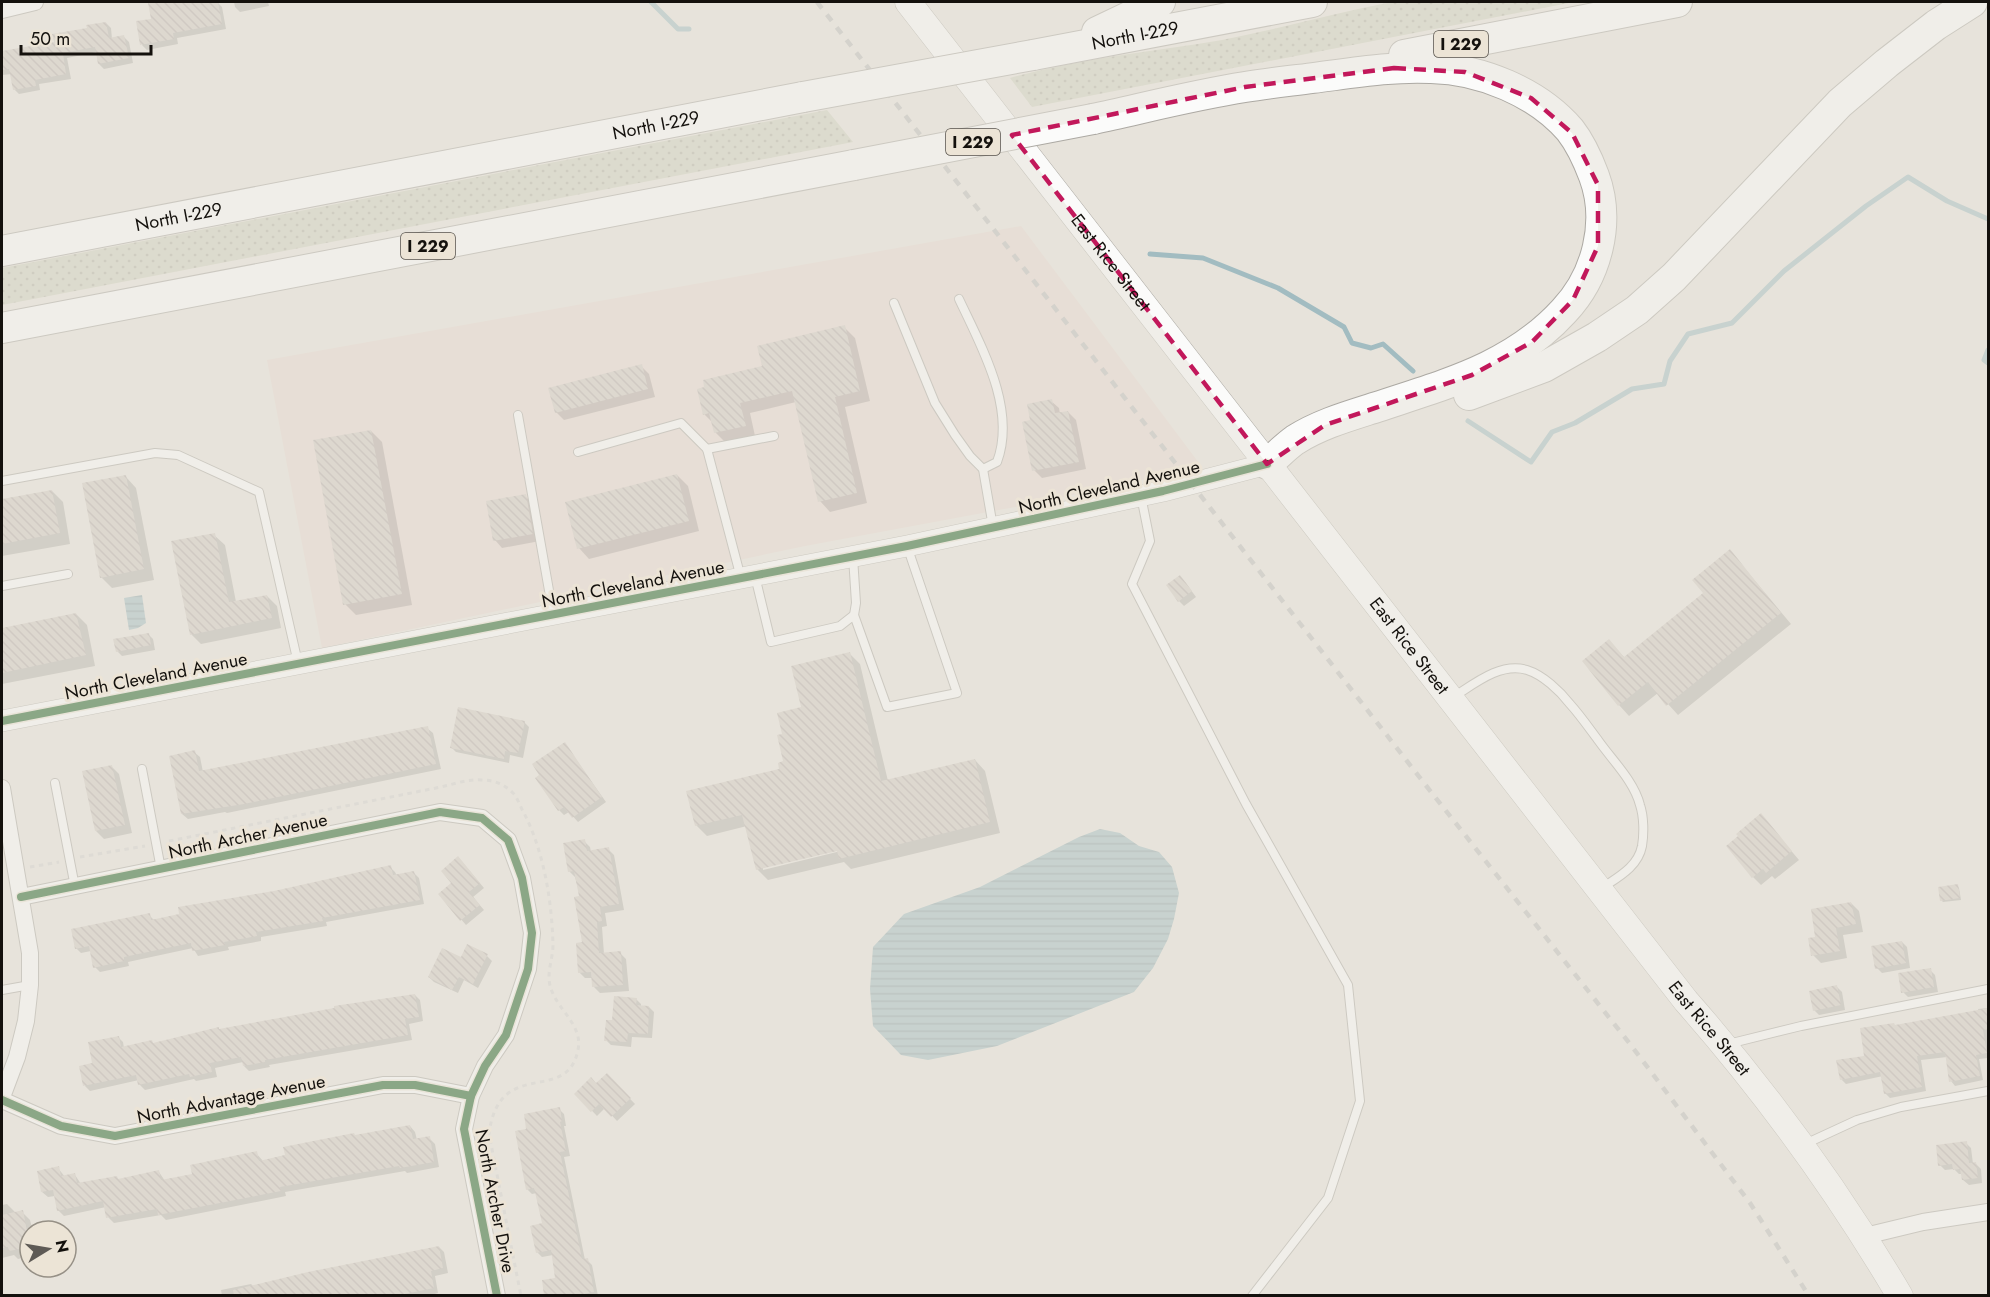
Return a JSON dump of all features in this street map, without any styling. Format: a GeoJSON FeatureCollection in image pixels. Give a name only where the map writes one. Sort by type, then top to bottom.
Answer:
{"type":"FeatureCollection","features":[{"type":"Feature","properties":{"kind":"highway"},"geometry":{"type":"LineString","coordinates":[[1046,53],[1161,2]]}},
{"type":"Feature","properties":{"kind":"highway","name":"North I-229"},"geometry":{"type":"LineString","coordinates":[[2,251],[1312,2]]}},
{"type":"Feature","properties":{"kind":"highway","name":"I 229"},"geometry":{"type":"LineString","coordinates":[[2,328],[1093,119],[1677,2]]}},
{"type":"Feature","properties":{"kind":"highway"},"geometry":{"type":"LineString","coordinates":[[1267,464],[1356,436],[1544,367],[1597,338],[1637,310],[1674,277],[1840,103],[1920,37],[1972,2]]}},
{"type":"Feature","properties":{"kind":"highway"},"geometry":{"type":"LineString","coordinates":[[1245,87],[1394,68],[1433,68],[1466,72],[1505,84],[1540,104],[1572,133],[1589,162],[1598,185],[1601,206],[1598,246],[1587,277],[1566,310],[1532,342],[1502,361],[1472,375],[1325,425],[1295,441],[1267,464]]}},
{"type":"Feature","properties":{"kind":"main road","name":"East Rice Street"},"geometry":{"type":"LineString","coordinates":[[908,2],[1686,1001],[1725,1045],[1802,1146],[1865,1236],[1900,1296]]}},
{"type":"Feature","properties":{"kind":"street"},"geometry":{"type":"LineString","coordinates":[[2,10],[35,2]]}},
{"type":"Feature","properties":{"kind":"street","name":"North Cleveland Avenue"},"geometry":{"type":"LineString","coordinates":[[2,721],[907,546],[1141,496],[1267,464]]}},
{"type":"Feature","properties":{"kind":"street"},"geometry":{"type":"LineString","coordinates":[[2,788],[30,953],[30,985],[26,1021],[17,1058],[2,1099]]}},
{"type":"Feature","properties":{"kind":"street","name":"North Archer Avenue"},"geometry":{"type":"LineString","coordinates":[[21,897],[440,812],[482,818]]}},
{"type":"Feature","properties":{"kind":"street","name":"North Archer Drive"},"geometry":{"type":"LineString","coordinates":[[482,818],[508,840],[522,878],[532,933],[528,969],[506,1035],[485,1066],[471,1096],[464,1129],[497,1296]]}},
{"type":"Feature","properties":{"kind":"street","name":"North Advantage Avenue"},"geometry":{"type":"LineString","coordinates":[[2,1099],[61,1126],[115,1136],[382,1085],[415,1085],[471,1096]]}},
{"type":"Feature","properties":{"kind":"street"},"geometry":{"type":"LineString","coordinates":[[1865,1236],[1923,1222],[1989,1212]]}},
{"type":"Feature","properties":{"kind":"lane"},"geometry":{"type":"LineString","coordinates":[[959,298],[995,383],[1004,426],[1002,450],[997,462],[983,469]]}},
{"type":"Feature","properties":{"kind":"lane"},"geometry":{"type":"LineString","coordinates":[[894,303],[935,403],[970,456],[983,469],[993,528]]}},
{"type":"Feature","properties":{"kind":"lane"},"geometry":{"type":"LineString","coordinates":[[518,415],[554,615]]}},
{"type":"Feature","properties":{"kind":"lane"},"geometry":{"type":"LineString","coordinates":[[578,452],[681,423],[707,449],[771,642],[840,626],[854,615]]}},
{"type":"Feature","properties":{"kind":"lane"},"geometry":{"type":"LineString","coordinates":[[707,449],[774,436]]}},
{"type":"Feature","properties":{"kind":"lane"},"geometry":{"type":"LineString","coordinates":[[2,481],[155,453],[178,455],[258,492],[298,664]]}},
{"type":"Feature","properties":{"kind":"lane"},"geometry":{"type":"LineString","coordinates":[[1141,496],[1150,542],[1132,584],[1246,804],[1348,985],[1360,1101],[1328,1198],[1252,1296]]}},
{"type":"Feature","properties":{"kind":"lane"},"geometry":{"type":"LineString","coordinates":[[852,557],[856,603],[854,615],[887,707],[957,693],[907,546]]}},
{"type":"Feature","properties":{"kind":"lane"},"geometry":{"type":"LineString","coordinates":[[2,586],[68,574]]}},
{"type":"Feature","properties":{"kind":"lane"},"geometry":{"type":"LineString","coordinates":[[1452,698],[1494,672],[1509,669],[1527,670],[1544,679],[1570,703],[1631,786],[1640,804],[1643,822],[1642,846],[1637,860],[1624,873],[1600,889]]}},
{"type":"Feature","properties":{"kind":"lane"},"geometry":{"type":"LineString","coordinates":[[142,770],[161,869]]}},
{"type":"Feature","properties":{"kind":"lane"},"geometry":{"type":"LineString","coordinates":[[55,783],[75,887]]}},
{"type":"Feature","properties":{"kind":"lane"},"geometry":{"type":"LineString","coordinates":[[2,990],[30,985]]}},
{"type":"Feature","properties":{"kind":"lane"},"geometry":{"type":"LineString","coordinates":[[1725,1045],[1801,1026],[1989,989]]}},
{"type":"Feature","properties":{"kind":"lane"},"geometry":{"type":"LineString","coordinates":[[1802,1146],[1857,1120],[1901,1107],[1989,1091]]}},
{"type":"Feature","properties":{"kind":"path"},"geometry":{"type":"LineString","coordinates":[[16,870],[156,844],[458,782],[482,780],[499,782],[515,795],[531,826],[545,875],[553,948],[549,975],[550,992],[572,1021],[579,1039],[577,1057],[572,1065],[551,1080],[529,1084],[507,1092],[498,1103],[491,1118],[489,1134],[521,1296]]}},
{"type":"Feature","properties":{"kind":"highlighted area"},"geometry":{"type":"Polygon","coordinates":[[[1394,68],[1465,72],[1531,98],[1572,133],[1598,185],[1598,246],[1573,300],[1532,342],[1472,375],[1325,425],[1267,464],[1012,135],[1245,87],[1394,68]]]}},
{"type":"Feature","properties":{"kind":"shaded area"},"geometry":{"type":"Polygon","coordinates":[[[1021,226],[1202,467],[1031,504],[805,546],[322,648],[267,360],[1021,226]]]}},
{"type":"Feature","properties":{"kind":"green space"},"geometry":{"type":"Polygon","coordinates":[[[1392,2],[1574,2],[1032,107],[1010,78],[1089,60],[1222,40],[1392,2]]]}},
{"type":"Feature","properties":{"kind":"green space"},"geometry":{"type":"Polygon","coordinates":[[[827,110],[853,142],[2,305],[2,268],[827,110]]]}},
{"type":"Feature","properties":{"kind":"water"},"geometry":{"type":"Polygon","coordinates":[[[142,595],[146,623],[129,630],[124,598],[142,595]]]}},
{"type":"Feature","properties":{"kind":"water"},"geometry":{"type":"Polygon","coordinates":[[[1100,829],[1120,833],[1139,846],[1159,852],[1172,867],[1179,893],[1168,939],[1153,968],[1134,992],[997,1046],[928,1060],[901,1055],[873,1026],[870,989],[873,947],[904,914],[980,887],[1079,837],[1100,829]]]}},
{"type":"Feature","properties":{"kind":"building"},"geometry":{"type":"Polygon","coordinates":[[[218,2],[222,24],[173,33],[174,39],[140,45],[136,21],[151,19],[148,3],[218,2]]]}},
{"type":"Feature","properties":{"kind":"building"},"geometry":{"type":"Polygon","coordinates":[[[106,22],[109,38],[124,35],[129,58],[98,64],[95,47],[63,53],[66,74],[35,80],[36,86],[13,90],[9,69],[2,70],[2,51],[54,42],[52,34],[106,22]]]}},
{"type":"Feature","properties":{"kind":"building"},"geometry":{"type":"Polygon","coordinates":[[[845,325],[860,391],[835,397],[857,493],[818,502],[792,391],[740,403],[746,426],[714,433],[709,413],[703,415],[697,389],[704,387],[703,380],[762,366],[757,346],[845,325]]]}},
{"type":"Feature","properties":{"kind":"building"},"geometry":{"type":"Polygon","coordinates":[[[642,364],[648,389],[555,413],[548,388],[642,364]]]}},
{"type":"Feature","properties":{"kind":"building"},"geometry":{"type":"Polygon","coordinates":[[[1052,399],[1055,413],[1068,411],[1079,462],[1032,471],[1022,422],[1030,420],[1027,404],[1052,399]]]}},
{"type":"Feature","properties":{"kind":"building"},"geometry":{"type":"Polygon","coordinates":[[[371,430],[402,594],[343,605],[313,440],[371,430]]]}},
{"type":"Feature","properties":{"kind":"building"},"geometry":{"type":"Polygon","coordinates":[[[677,474],[689,521],[577,549],[565,502],[677,474]]]}},
{"type":"Feature","properties":{"kind":"building"},"geometry":{"type":"Polygon","coordinates":[[[126,475],[144,569],[100,578],[82,483],[126,475]]]}},
{"type":"Feature","properties":{"kind":"building"},"geometry":{"type":"Polygon","coordinates":[[[52,490],[60,533],[2,544],[2,499],[52,490]]]}},
{"type":"Feature","properties":{"kind":"building"},"geometry":{"type":"Polygon","coordinates":[[[526,494],[533,534],[493,541],[486,501],[526,494]]]}},
{"type":"Feature","properties":{"kind":"building"},"geometry":{"type":"Polygon","coordinates":[[[215,533],[229,602],[267,595],[272,618],[190,635],[171,541],[215,533]]]}},
{"type":"Feature","properties":{"kind":"building"},"geometry":{"type":"Polygon","coordinates":[[[1730,549],[1781,613],[1666,706],[1648,682],[1618,706],[1582,661],[1609,639],[1624,657],[1703,593],[1692,580],[1730,549]]]}},
{"type":"Feature","properties":{"kind":"building"},"geometry":{"type":"Polygon","coordinates":[[[1180,575],[1192,591],[1178,602],[1166,585],[1180,575]]]}},
{"type":"Feature","properties":{"kind":"building"},"geometry":{"type":"Polygon","coordinates":[[[76,613],[86,655],[2,673],[2,628],[76,613]]]}},
{"type":"Feature","properties":{"kind":"building"},"geometry":{"type":"Polygon","coordinates":[[[149,633],[151,645],[116,652],[113,639],[149,633]]]}},
{"type":"Feature","properties":{"kind":"building"},"geometry":{"type":"Polygon","coordinates":[[[850,652],[881,781],[975,759],[990,822],[839,859],[837,851],[756,870],[742,815],[695,826],[686,791],[779,769],[778,763],[783,761],[777,735],[782,734],[777,713],[801,707],[791,666],[850,652]]]}},
{"type":"Feature","properties":{"kind":"building"},"geometry":{"type":"Polygon","coordinates":[[[458,707],[525,721],[518,753],[505,751],[504,759],[450,748],[458,707]]]}},
{"type":"Feature","properties":{"kind":"building"},"geometry":{"type":"Polygon","coordinates":[[[428,726],[436,764],[244,804],[181,814],[169,756],[195,750],[199,771],[428,726]]]}},
{"type":"Feature","properties":{"kind":"building"},"geometry":{"type":"Polygon","coordinates":[[[565,742],[602,797],[572,818],[564,807],[558,811],[535,778],[539,775],[532,764],[565,742]]]}},
{"type":"Feature","properties":{"kind":"building"},"geometry":{"type":"Polygon","coordinates":[[[112,765],[125,825],[95,831],[82,771],[112,765]]]}},
{"type":"Feature","properties":{"kind":"building"},"geometry":{"type":"Polygon","coordinates":[[[1761,813],[1792,851],[1766,873],[1763,869],[1752,878],[1726,846],[1738,836],[1736,834],[1761,813]]]}},
{"type":"Feature","properties":{"kind":"building"},"geometry":{"type":"Polygon","coordinates":[[[585,839],[587,851],[609,847],[619,904],[600,907],[602,921],[597,922],[599,953],[621,951],[623,985],[592,987],[591,972],[578,973],[576,943],[582,942],[574,897],[579,896],[574,871],[568,872],[563,843],[585,839]]]}},
{"type":"Feature","properties":{"kind":"building"},"geometry":{"type":"Polygon","coordinates":[[[458,856],[480,883],[469,892],[480,905],[460,921],[438,894],[451,883],[441,871],[458,856]]]}},
{"type":"Feature","properties":{"kind":"building"},"geometry":{"type":"Polygon","coordinates":[[[391,865],[393,875],[414,871],[420,900],[322,918],[323,921],[256,932],[257,936],[224,942],[225,945],[192,951],[191,943],[124,957],[124,961],[93,968],[89,946],[75,949],[71,929],[150,913],[151,920],[179,914],[178,907],[274,891],[391,865]]]}},
{"type":"Feature","properties":{"kind":"building"},"geometry":{"type":"Polygon","coordinates":[[[1958,884],[1960,898],[1940,901],[1938,887],[1958,884]]]}},
{"type":"Feature","properties":{"kind":"building"},"geometry":{"type":"Polygon","coordinates":[[[1851,902],[1856,924],[1836,928],[1840,951],[1811,956],[1808,938],[1815,937],[1811,909],[1851,902]]]}},
{"type":"Feature","properties":{"kind":"building"},"geometry":{"type":"Polygon","coordinates":[[[1902,941],[1906,963],[1875,969],[1871,946],[1902,941]]]}},
{"type":"Feature","properties":{"kind":"building"},"geometry":{"type":"Polygon","coordinates":[[[467,944],[488,954],[473,984],[459,977],[452,990],[428,977],[442,948],[461,957],[467,944]]]}},
{"type":"Feature","properties":{"kind":"building"},"geometry":{"type":"Polygon","coordinates":[[[1931,968],[1934,987],[1901,993],[1898,973],[1931,968]]]}},
{"type":"Feature","properties":{"kind":"building"},"geometry":{"type":"Polygon","coordinates":[[[1837,985],[1841,1005],[1813,1011],[1809,991],[1837,985]]]}},
{"type":"Feature","properties":{"kind":"building"},"geometry":{"type":"Polygon","coordinates":[[[415,994],[419,1017],[405,1019],[408,1035],[265,1060],[265,1062],[243,1066],[241,1057],[210,1063],[212,1072],[190,1077],[189,1074],[138,1085],[136,1075],[83,1086],[79,1066],[92,1063],[88,1042],[119,1036],[121,1047],[152,1040],[153,1043],[219,1027],[219,1029],[334,1008],[334,1006],[415,994]]]}},
{"type":"Feature","properties":{"kind":"building"},"geometry":{"type":"Polygon","coordinates":[[[614,996],[637,998],[636,1005],[649,1006],[648,1034],[628,1033],[627,1042],[604,1041],[606,1020],[612,1020],[614,996]]]}},
{"type":"Feature","properties":{"kind":"building"},"geometry":{"type":"Polygon","coordinates":[[[1989,1008],[1989,1029],[1983,1030],[1987,1053],[1976,1055],[1980,1076],[1949,1082],[1945,1052],[1917,1056],[1922,1087],[1884,1094],[1880,1072],[1840,1080],[1836,1060],[1864,1056],[1860,1028],[1894,1023],[1895,1025],[1989,1008]]]}},
{"type":"Feature","properties":{"kind":"building"},"geometry":{"type":"Polygon","coordinates":[[[607,1073],[631,1098],[611,1117],[599,1104],[591,1112],[574,1094],[591,1077],[596,1083],[607,1073]]]}},
{"type":"Feature","properties":{"kind":"building"},"geometry":{"type":"Polygon","coordinates":[[[560,1107],[562,1121],[560,1122],[566,1151],[560,1152],[582,1259],[588,1258],[594,1292],[573,1296],[544,1296],[542,1280],[555,1278],[551,1250],[536,1253],[530,1226],[542,1223],[534,1188],[526,1190],[515,1131],[526,1129],[524,1114],[560,1107]]]}},
{"type":"Feature","properties":{"kind":"building"},"geometry":{"type":"Polygon","coordinates":[[[410,1125],[413,1139],[430,1136],[434,1162],[280,1187],[281,1191],[158,1215],[157,1209],[106,1218],[103,1201],[57,1211],[53,1190],[41,1192],[37,1171],[59,1166],[61,1176],[75,1173],[77,1183],[117,1176],[118,1179],[159,1170],[161,1180],[192,1174],[190,1165],[257,1151],[259,1161],[285,1155],[283,1147],[410,1125]]]}},
{"type":"Feature","properties":{"kind":"building"},"geometry":{"type":"Polygon","coordinates":[[[1967,1141],[1969,1163],[1976,1162],[1978,1178],[1962,1180],[1960,1169],[1953,1170],[1952,1164],[1938,1166],[1936,1145],[1967,1141]]]}},
{"type":"Feature","properties":{"kind":"building"},"geometry":{"type":"Polygon","coordinates":[[[23,1210],[25,1219],[18,1219],[18,1249],[9,1251],[8,1247],[2,1248],[2,1215],[23,1210]]]}},
{"type":"Feature","properties":{"kind":"building"},"geometry":{"type":"Polygon","coordinates":[[[439,1246],[443,1268],[431,1271],[434,1288],[395,1296],[234,1296],[233,1290],[308,1272],[439,1246]]]}},
{"type":"Feature","properties":{"kind":"waterway"},"geometry":{"type":"LineString","coordinates":[[651,2],[678,29],[689,29]]}},
{"type":"Feature","properties":{"kind":"waterway"},"geometry":{"type":"LineString","coordinates":[[1468,421],[1531,462],[1552,432],[1575,423],[1632,389],[1664,384],[1670,361],[1688,334],[1732,323],[1784,271],[1866,206],[1908,177],[1947,201],[1988,219]]}},
{"type":"Feature","properties":{"kind":"waterway"},"geometry":{"type":"LineString","coordinates":[[1150,254],[1203,258],[1278,288],[1344,327],[1352,343],[1371,348],[1383,344],[1413,371]]}},
{"type":"Feature","properties":{"kind":"waterway"},"geometry":{"type":"LineString","coordinates":[[1988,350],[1984,360],[1988,363]]}},
{"type":"Feature","properties":{"kind":"railway"},"geometry":{"type":"LineString","coordinates":[[817,2],[1424,783],[1630,1044],[1750,1203],[1809,1296]]}},
{"type":"Feature","properties":{"kind":"cycle path"},"geometry":{"type":"LineString","coordinates":[[2,721],[907,546],[1163,491],[1267,464]]}},
{"type":"Feature","properties":{"kind":"cycle path"},"geometry":{"type":"LineString","coordinates":[[21,897],[440,812],[482,818],[508,840],[522,878],[532,933],[528,969],[506,1035],[485,1066],[471,1096],[464,1129],[497,1296]]}},
{"type":"Feature","properties":{"kind":"cycle path"},"geometry":{"type":"LineString","coordinates":[[2,1100],[61,1126],[115,1136],[383,1085],[415,1085],[471,1096]]}}]}
